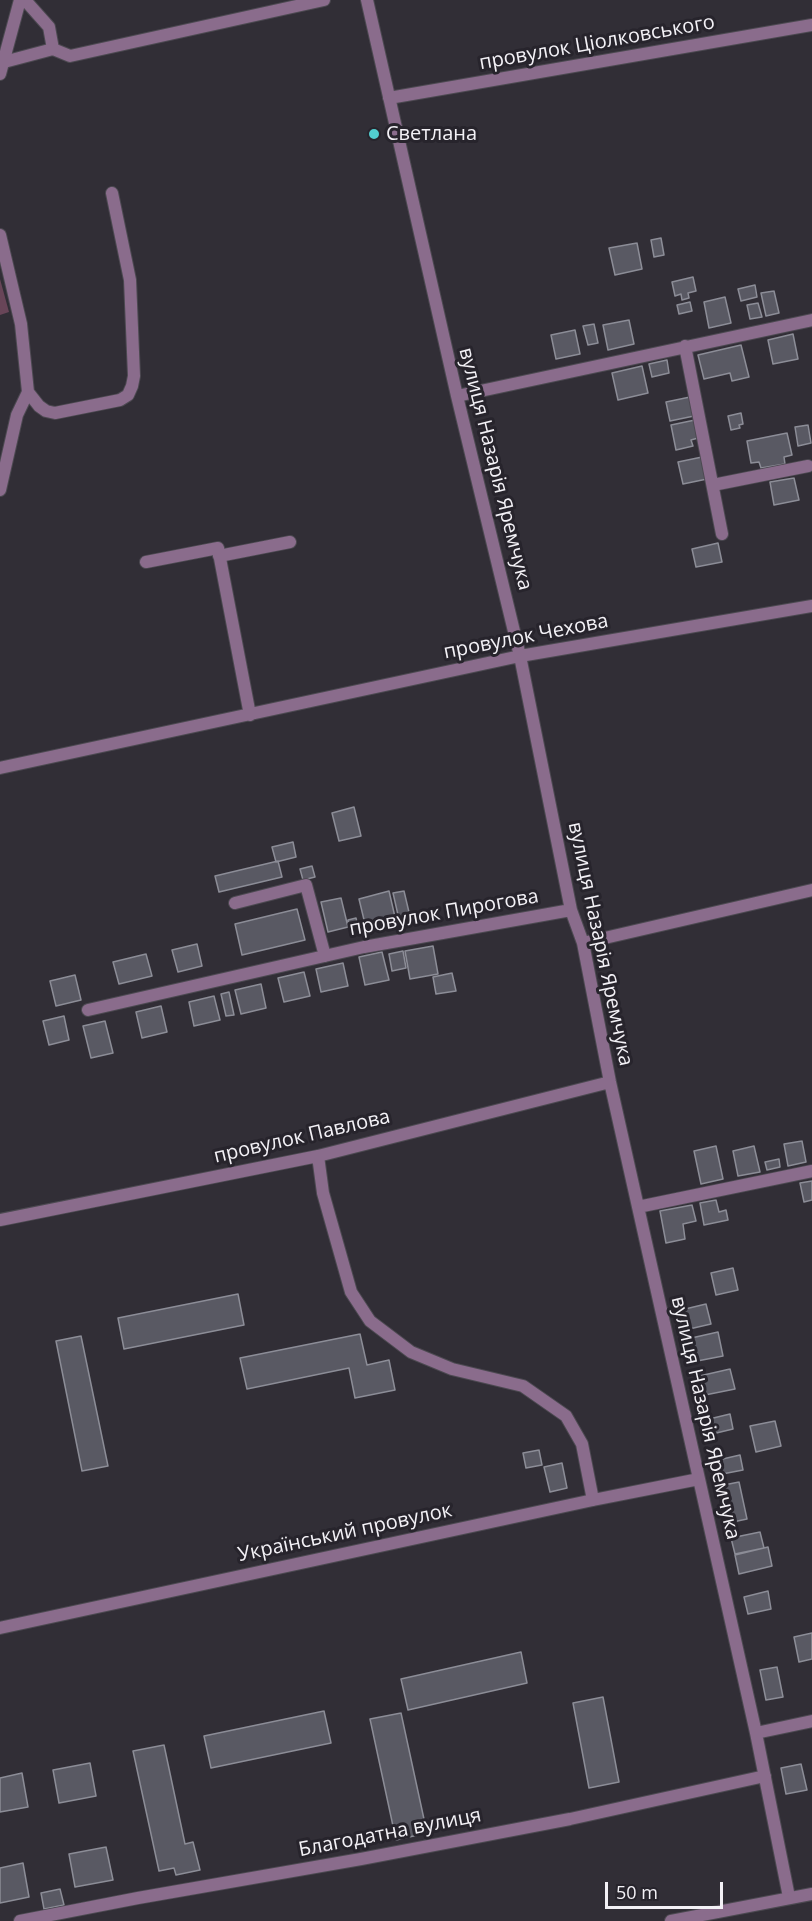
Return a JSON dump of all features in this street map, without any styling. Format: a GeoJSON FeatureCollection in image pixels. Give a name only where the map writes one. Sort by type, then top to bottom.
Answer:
{"type":"FeatureCollection","features":[{"type":"Feature","properties":{"kind":"street"},"geometry":{"type":"LineString","coordinates":[[2,68],[20,0]]}},
{"type":"Feature","properties":{"kind":"street"},"geometry":{"type":"LineString","coordinates":[[25,0],[49,27],[54,49]]}},
{"type":"Feature","properties":{"kind":"street"},"geometry":{"type":"LineString","coordinates":[[2,68],[54,49],[70,56],[324,0]]}},
{"type":"Feature","properties":{"kind":"street","name":"вулиця Назарія Яремчука"},"geometry":{"type":"LineString","coordinates":[[367,0],[457,396],[520,656],[571,910],[583,943],[610,1082],[756,1732],[789,1897]]}},
{"type":"Feature","properties":{"kind":"street","name":"провулок Ціолковського"},"geometry":{"type":"LineString","coordinates":[[389,98],[812,25]]}},
{"type":"Feature","properties":{"kind":"street"},"geometry":{"type":"LineString","coordinates":[[28,392],[39,406],[55,413],[120,400],[128,395],[132,386],[134,376],[130,280],[112,193]]}},
{"type":"Feature","properties":{"kind":"street"},"geometry":{"type":"LineString","coordinates":[[0,236],[21,324],[28,392],[17,415],[0,490]]}},
{"type":"Feature","properties":{"kind":"street"},"geometry":{"type":"LineString","coordinates":[[457,396],[812,320]]}},
{"type":"Feature","properties":{"kind":"street"},"geometry":{"type":"LineString","coordinates":[[685,346],[723,534]]}},
{"type":"Feature","properties":{"kind":"street"},"geometry":{"type":"LineString","coordinates":[[713,485],[807,466]]}},
{"type":"Feature","properties":{"kind":"street"},"geometry":{"type":"LineString","coordinates":[[219,556],[290,542]]}},
{"type":"Feature","properties":{"kind":"street"},"geometry":{"type":"LineString","coordinates":[[146,562],[218,548],[250,715]]}},
{"type":"Feature","properties":{"kind":"street","name":"провулок Чехова"},"geometry":{"type":"LineString","coordinates":[[0,768],[520,656],[812,606]]}},
{"type":"Feature","properties":{"kind":"street"},"geometry":{"type":"LineString","coordinates":[[235,903],[306,885],[325,956]]}},
{"type":"Feature","properties":{"kind":"street"},"geometry":{"type":"LineString","coordinates":[[583,943],[812,890]]}},
{"type":"Feature","properties":{"kind":"street","name":"провулок Пирогова"},"geometry":{"type":"LineString","coordinates":[[88,1010],[364,947],[571,910]]}},
{"type":"Feature","properties":{"kind":"street","name":"провулок Павлова"},"geometry":{"type":"LineString","coordinates":[[0,1221],[318,1156],[610,1082]]}},
{"type":"Feature","properties":{"kind":"street"},"geometry":{"type":"LineString","coordinates":[[318,1156],[323,1193],[351,1292],[370,1321],[411,1352],[452,1369],[523,1386],[566,1416],[582,1444],[593,1500]]}},
{"type":"Feature","properties":{"kind":"street"},"geometry":{"type":"LineString","coordinates":[[638,1207],[812,1171]]}},
{"type":"Feature","properties":{"kind":"street","name":"Український провулок"},"geometry":{"type":"LineString","coordinates":[[0,1628],[699,1479]]}},
{"type":"Feature","properties":{"kind":"street"},"geometry":{"type":"LineString","coordinates":[[756,1732],[812,1721]]}},
{"type":"Feature","properties":{"kind":"street","name":"Благодатна вулиця"},"geometry":{"type":"LineString","coordinates":[[20,1921],[542,1825],[765,1776]]}},
{"type":"Feature","properties":{"kind":"street"},"geometry":{"type":"LineString","coordinates":[[671,1921],[812,1894]]}},
{"type":"Feature","properties":{"kind":"shaded area"},"geometry":{"type":"Polygon","coordinates":[[[0,279],[9,312],[0,315],[0,279]]]}},
{"type":"Feature","properties":{"kind":"building"},"geometry":{"type":"Polygon","coordinates":[[[661,238],[664,255],[654,257],[651,240],[661,238]]]}},
{"type":"Feature","properties":{"kind":"building"},"geometry":{"type":"Polygon","coordinates":[[[637,243],[642,269],[615,275],[609,248],[637,243]]]}},
{"type":"Feature","properties":{"kind":"building"},"geometry":{"type":"Polygon","coordinates":[[[693,277],[696,291],[688,293],[689,298],[682,300],[681,294],[675,296],[672,282],[693,277]]]}},
{"type":"Feature","properties":{"kind":"building"},"geometry":{"type":"Polygon","coordinates":[[[755,285],[757,297],[741,301],[738,289],[755,285]]]}},
{"type":"Feature","properties":{"kind":"building"},"geometry":{"type":"Polygon","coordinates":[[[774,291],[779,313],[766,316],[761,293],[774,291]]]}},
{"type":"Feature","properties":{"kind":"building"},"geometry":{"type":"Polygon","coordinates":[[[725,297],[731,323],[709,328],[704,302],[725,297]]]}},
{"type":"Feature","properties":{"kind":"building"},"geometry":{"type":"Polygon","coordinates":[[[690,302],[692,311],[679,314],[677,305],[690,302]]]}},
{"type":"Feature","properties":{"kind":"building"},"geometry":{"type":"Polygon","coordinates":[[[758,303],[762,317],[750,319],[747,305],[758,303]]]}},
{"type":"Feature","properties":{"kind":"building"},"geometry":{"type":"Polygon","coordinates":[[[629,320],[634,344],[608,350],[603,325],[629,320]]]}},
{"type":"Feature","properties":{"kind":"building"},"geometry":{"type":"Polygon","coordinates":[[[594,324],[598,343],[588,345],[583,326],[594,324]]]}},
{"type":"Feature","properties":{"kind":"building"},"geometry":{"type":"Polygon","coordinates":[[[575,330],[580,354],[556,359],[551,335],[575,330]]]}},
{"type":"Feature","properties":{"kind":"building"},"geometry":{"type":"Polygon","coordinates":[[[793,334],[798,359],[773,364],[768,340],[793,334]]]}},
{"type":"Feature","properties":{"kind":"building"},"geometry":{"type":"Polygon","coordinates":[[[741,345],[749,377],[732,381],[730,373],[704,379],[698,355],[741,345]]]}},
{"type":"Feature","properties":{"kind":"building"},"geometry":{"type":"Polygon","coordinates":[[[667,360],[669,373],[652,377],[649,364],[667,360]]]}},
{"type":"Feature","properties":{"kind":"building"},"geometry":{"type":"Polygon","coordinates":[[[642,366],[648,393],[618,400],[612,373],[642,366]]]}},
{"type":"Feature","properties":{"kind":"building"},"geometry":{"type":"Polygon","coordinates":[[[690,397],[694,416],[670,421],[666,402],[690,397]]]}},
{"type":"Feature","properties":{"kind":"building"},"geometry":{"type":"Polygon","coordinates":[[[741,413],[743,424],[739,425],[740,428],[731,430],[728,416],[741,413]]]}},
{"type":"Feature","properties":{"kind":"building"},"geometry":{"type":"Polygon","coordinates":[[[695,420],[698,438],[691,440],[693,446],[676,450],[671,425],[695,420]]]}},
{"type":"Feature","properties":{"kind":"building"},"geometry":{"type":"Polygon","coordinates":[[[808,425],[811,443],[798,446],[795,427],[808,425]]]}},
{"type":"Feature","properties":{"kind":"building"},"geometry":{"type":"Polygon","coordinates":[[[787,433],[792,455],[784,457],[785,464],[761,468],[759,462],[751,463],[747,441],[787,433]]]}},
{"type":"Feature","properties":{"kind":"building"},"geometry":{"type":"Polygon","coordinates":[[[702,457],[707,479],[683,484],[678,462],[702,457]]]}},
{"type":"Feature","properties":{"kind":"building"},"geometry":{"type":"Polygon","coordinates":[[[794,478],[799,500],[774,505],[770,482],[794,478]]]}},
{"type":"Feature","properties":{"kind":"building"},"geometry":{"type":"Polygon","coordinates":[[[718,543],[722,562],[696,567],[692,549],[718,543]]]}},
{"type":"Feature","properties":{"kind":"building"},"geometry":{"type":"Polygon","coordinates":[[[354,807],[361,836],[339,841],[332,813],[354,807]]]}},
{"type":"Feature","properties":{"kind":"building"},"geometry":{"type":"Polygon","coordinates":[[[293,842],[296,857],[276,862],[272,847],[293,842]]]}},
{"type":"Feature","properties":{"kind":"building"},"geometry":{"type":"Polygon","coordinates":[[[278,861],[282,877],[219,892],[215,876],[278,861]]]}},
{"type":"Feature","properties":{"kind":"building"},"geometry":{"type":"Polygon","coordinates":[[[312,866],[315,877],[303,880],[300,869],[312,866]]]}},
{"type":"Feature","properties":{"kind":"building"},"geometry":{"type":"Polygon","coordinates":[[[389,891],[395,917],[365,924],[359,899],[389,891]]]}},
{"type":"Feature","properties":{"kind":"building"},"geometry":{"type":"Polygon","coordinates":[[[404,891],[412,925],[401,928],[393,893],[404,891]]]}},
{"type":"Feature","properties":{"kind":"building"},"geometry":{"type":"Polygon","coordinates":[[[341,898],[348,927],[328,932],[321,902],[341,898]]]}},
{"type":"Feature","properties":{"kind":"building"},"geometry":{"type":"Polygon","coordinates":[[[297,909],[305,940],[242,955],[235,924],[297,909]]]}},
{"type":"Feature","properties":{"kind":"building"},"geometry":{"type":"Polygon","coordinates":[[[356,918],[359,932],[351,934],[348,920],[356,918]]]}},
{"type":"Feature","properties":{"kind":"building"},"geometry":{"type":"Polygon","coordinates":[[[197,944],[202,966],[178,972],[172,950],[197,944]]]}},
{"type":"Feature","properties":{"kind":"building"},"geometry":{"type":"Polygon","coordinates":[[[433,946],[438,974],[410,979],[405,951],[433,946]]]}},
{"type":"Feature","properties":{"kind":"building"},"geometry":{"type":"Polygon","coordinates":[[[403,951],[406,968],[392,971],[389,954],[403,951]]]}},
{"type":"Feature","properties":{"kind":"building"},"geometry":{"type":"Polygon","coordinates":[[[382,952],[389,980],[365,985],[359,957],[382,952]]]}},
{"type":"Feature","properties":{"kind":"building"},"geometry":{"type":"Polygon","coordinates":[[[146,954],[152,976],[119,984],[113,962],[146,954]]]}},
{"type":"Feature","properties":{"kind":"building"},"geometry":{"type":"Polygon","coordinates":[[[343,963],[348,986],[321,992],[316,969],[343,963]]]}},
{"type":"Feature","properties":{"kind":"building"},"geometry":{"type":"Polygon","coordinates":[[[304,972],[310,996],[284,1002],[278,978],[304,972]]]}},
{"type":"Feature","properties":{"kind":"building"},"geometry":{"type":"Polygon","coordinates":[[[452,973],[456,991],[436,994],[433,977],[452,973]]]}},
{"type":"Feature","properties":{"kind":"building"},"geometry":{"type":"Polygon","coordinates":[[[75,975],[81,1000],[56,1006],[50,981],[75,975]]]}},
{"type":"Feature","properties":{"kind":"building"},"geometry":{"type":"Polygon","coordinates":[[[261,984],[266,1008],[241,1014],[235,990],[261,984]]]}},
{"type":"Feature","properties":{"kind":"building"},"geometry":{"type":"Polygon","coordinates":[[[229,992],[234,1015],[226,1016],[221,994],[229,992]]]}},
{"type":"Feature","properties":{"kind":"building"},"geometry":{"type":"Polygon","coordinates":[[[214,996],[220,1020],[194,1026],[189,1002],[214,996]]]}},
{"type":"Feature","properties":{"kind":"building"},"geometry":{"type":"Polygon","coordinates":[[[161,1006],[167,1032],[142,1038],[136,1012],[161,1006]]]}},
{"type":"Feature","properties":{"kind":"building"},"geometry":{"type":"Polygon","coordinates":[[[64,1016],[69,1040],[49,1045],[43,1021],[64,1016]]]}},
{"type":"Feature","properties":{"kind":"building"},"geometry":{"type":"Polygon","coordinates":[[[105,1021],[113,1053],[91,1058],[83,1026],[105,1021]]]}},
{"type":"Feature","properties":{"kind":"building"},"geometry":{"type":"Polygon","coordinates":[[[802,1141],[806,1162],[788,1166],[784,1144],[802,1141]]]}},
{"type":"Feature","properties":{"kind":"building"},"geometry":{"type":"Polygon","coordinates":[[[716,1146],[723,1179],[701,1184],[694,1151],[716,1146]]]}},
{"type":"Feature","properties":{"kind":"building"},"geometry":{"type":"Polygon","coordinates":[[[754,1146],[760,1172],[738,1176],[733,1151],[754,1146]]]}},
{"type":"Feature","properties":{"kind":"building"},"geometry":{"type":"Polygon","coordinates":[[[779,1159],[780,1167],[767,1170],[765,1162],[779,1159]]]}},
{"type":"Feature","properties":{"kind":"building"},"geometry":{"type":"Polygon","coordinates":[[[812,1181],[812,1200],[804,1202],[800,1183],[812,1181]]]}},
{"type":"Feature","properties":{"kind":"building"},"geometry":{"type":"Polygon","coordinates":[[[716,1200],[719,1212],[726,1210],[728,1220],[704,1225],[700,1203],[716,1200]]]}},
{"type":"Feature","properties":{"kind":"building"},"geometry":{"type":"Polygon","coordinates":[[[692,1205],[696,1221],[683,1224],[685,1239],[666,1243],[660,1211],[692,1205]]]}},
{"type":"Feature","properties":{"kind":"building"},"geometry":{"type":"Polygon","coordinates":[[[733,1268],[738,1290],[716,1295],[711,1273],[733,1268]]]}},
{"type":"Feature","properties":{"kind":"building"},"geometry":{"type":"Polygon","coordinates":[[[238,1294],[244,1325],[124,1349],[118,1318],[238,1294]]]}},
{"type":"Feature","properties":{"kind":"building"},"geometry":{"type":"Polygon","coordinates":[[[706,1304],[711,1324],[685,1330],[681,1310],[706,1304]]]}},
{"type":"Feature","properties":{"kind":"building"},"geometry":{"type":"Polygon","coordinates":[[[718,1332],[723,1356],[692,1362],[687,1339],[718,1332]]]}},
{"type":"Feature","properties":{"kind":"building"},"geometry":{"type":"Polygon","coordinates":[[[360,1334],[367,1365],[389,1360],[395,1390],[355,1398],[349,1368],[247,1389],[240,1358],[360,1334]]]}},
{"type":"Feature","properties":{"kind":"building"},"geometry":{"type":"Polygon","coordinates":[[[81,1336],[108,1466],[82,1471],[56,1341],[81,1336]]]}},
{"type":"Feature","properties":{"kind":"building"},"geometry":{"type":"Polygon","coordinates":[[[730,1369],[735,1389],[700,1396],[695,1377],[730,1369]]]}},
{"type":"Feature","properties":{"kind":"building"},"geometry":{"type":"Polygon","coordinates":[[[730,1414],[733,1429],[708,1435],[705,1420],[730,1414]]]}},
{"type":"Feature","properties":{"kind":"building"},"geometry":{"type":"Polygon","coordinates":[[[775,1421],[781,1446],[756,1452],[750,1426],[775,1421]]]}},
{"type":"Feature","properties":{"kind":"building"},"geometry":{"type":"Polygon","coordinates":[[[539,1450],[542,1465],[526,1468],[523,1453],[539,1450]]]}},
{"type":"Feature","properties":{"kind":"building"},"geometry":{"type":"Polygon","coordinates":[[[740,1455],[743,1470],[717,1475],[714,1461],[740,1455]]]}},
{"type":"Feature","properties":{"kind":"building"},"geometry":{"type":"Polygon","coordinates":[[[562,1463],[567,1488],[550,1492],[544,1467],[562,1463]]]}},
{"type":"Feature","properties":{"kind":"building"},"geometry":{"type":"Polygon","coordinates":[[[739,1482],[747,1519],[728,1523],[719,1486],[739,1482]]]}},
{"type":"Feature","properties":{"kind":"building"},"geometry":{"type":"Polygon","coordinates":[[[760,1532],[764,1548],[735,1554],[731,1538],[760,1532]]]}},
{"type":"Feature","properties":{"kind":"building"},"geometry":{"type":"Polygon","coordinates":[[[768,1547],[772,1566],[739,1574],[735,1555],[768,1547]]]}},
{"type":"Feature","properties":{"kind":"building"},"geometry":{"type":"Polygon","coordinates":[[[768,1591],[771,1609],[748,1614],[744,1597],[768,1591]]]}},
{"type":"Feature","properties":{"kind":"building"},"geometry":{"type":"Polygon","coordinates":[[[812,1633],[812,1659],[799,1662],[794,1637],[812,1633]]]}},
{"type":"Feature","properties":{"kind":"building"},"geometry":{"type":"Polygon","coordinates":[[[521,1652],[527,1683],[408,1710],[401,1679],[521,1652]]]}},
{"type":"Feature","properties":{"kind":"building"},"geometry":{"type":"Polygon","coordinates":[[[777,1667],[783,1697],[766,1700],[760,1670],[777,1667]]]}},
{"type":"Feature","properties":{"kind":"building"},"geometry":{"type":"Polygon","coordinates":[[[603,1697],[619,1782],[589,1788],[573,1703],[603,1697]]]}},
{"type":"Feature","properties":{"kind":"building"},"geometry":{"type":"Polygon","coordinates":[[[324,1711],[331,1743],[211,1768],[204,1736],[324,1711]]]}},
{"type":"Feature","properties":{"kind":"building"},"geometry":{"type":"Polygon","coordinates":[[[401,1713],[427,1833],[396,1840],[370,1719],[401,1713]]]}},
{"type":"Feature","properties":{"kind":"building"},"geometry":{"type":"Polygon","coordinates":[[[164,1745],[185,1844],[193,1842],[200,1870],[176,1875],[174,1868],[159,1871],[133,1751],[164,1745]]]}},
{"type":"Feature","properties":{"kind":"building"},"geometry":{"type":"Polygon","coordinates":[[[90,1763],[96,1796],[59,1803],[53,1770],[90,1763]]]}},
{"type":"Feature","properties":{"kind":"building"},"geometry":{"type":"Polygon","coordinates":[[[801,1764],[807,1790],[786,1794],[781,1768],[801,1764]]]}},
{"type":"Feature","properties":{"kind":"building"},"geometry":{"type":"Polygon","coordinates":[[[22,1773],[28,1807],[0,1812],[0,1778],[22,1773]]]}},
{"type":"Feature","properties":{"kind":"building"},"geometry":{"type":"Polygon","coordinates":[[[106,1847],[113,1880],[75,1887],[69,1854],[106,1847]]]}},
{"type":"Feature","properties":{"kind":"building"},"geometry":{"type":"Polygon","coordinates":[[[23,1863],[29,1897],[0,1903],[0,1868],[23,1863]]]}},
{"type":"Feature","properties":{"kind":"building"},"geometry":{"type":"Polygon","coordinates":[[[60,1889],[64,1905],[44,1909],[41,1893],[60,1889]]]}},
{"type":"Feature","properties":{"kind":"place","name":"Светлана"},"geometry":{"type":"Point","coordinates":[374,134]}}]}
